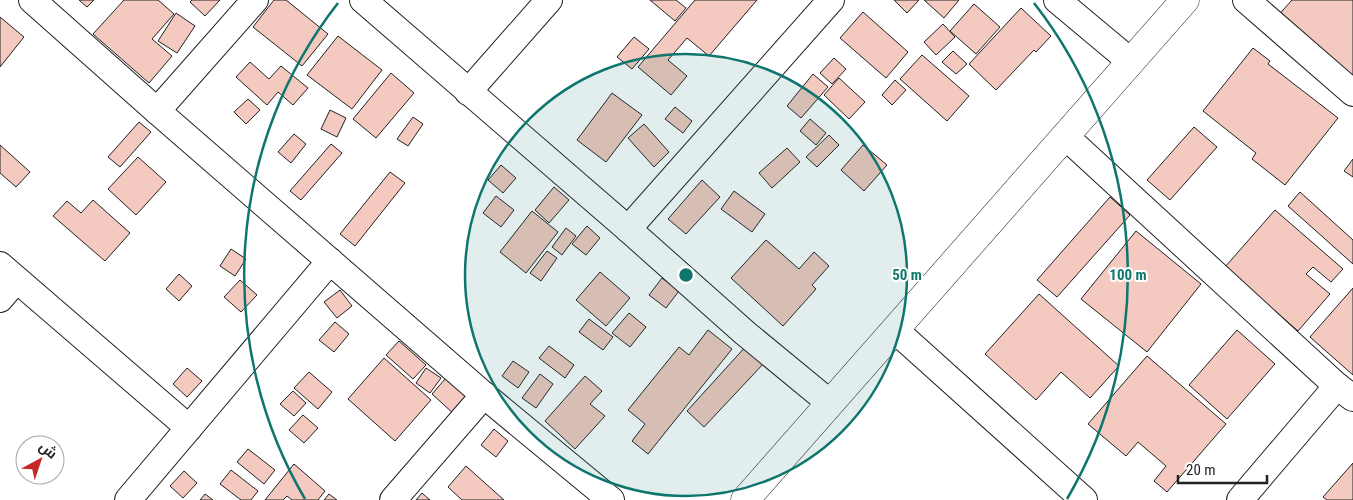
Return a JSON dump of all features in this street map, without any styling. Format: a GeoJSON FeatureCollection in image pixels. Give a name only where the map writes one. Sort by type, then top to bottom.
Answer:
{"type":"FeatureCollection","features":[{"type":"Feature","properties":{"kind":"highway"},"geometry":{"type":"LineString","coordinates":[[745,500],[1185,0]]}},
{"type":"Feature","properties":{"kind":"street"},"geometry":{"type":"LineString","coordinates":[[32,0],[156,111],[484,395],[611,500]]}},
{"type":"Feature","properties":{"kind":"street"},"geometry":{"type":"LineString","coordinates":[[156,111],[255,0]]}},
{"type":"Feature","properties":{"kind":"street"},"geometry":{"type":"LineString","coordinates":[[363,0],[628,228],[745,332],[830,403]]}},
{"type":"Feature","properties":{"kind":"street"},"geometry":{"type":"LineString","coordinates":[[468,92],[549,0]]}},
{"type":"Feature","properties":{"kind":"street"},"geometry":{"type":"LineString","coordinates":[[628,228],[831,0]]}},
{"type":"Feature","properties":{"kind":"street"},"geometry":{"type":"LineString","coordinates":[[1057,0],[1130,61]]}},
{"type":"Feature","properties":{"kind":"street"},"geometry":{"type":"LineString","coordinates":[[1246,0],[1353,93]]}},
{"type":"Feature","properties":{"kind":"street"},"geometry":{"type":"LineString","coordinates":[[1065,136],[1345,392],[1240,500]]}},
{"type":"Feature","properties":{"kind":"street"},"geometry":{"type":"LineString","coordinates":[[128,500],[330,261]]}},
{"type":"Feature","properties":{"kind":"street"},"geometry":{"type":"LineString","coordinates":[[5,281],[189,428]]}},
{"type":"Feature","properties":{"kind":"street"},"geometry":{"type":"LineString","coordinates":[[895,330],[1084,500]]}},
{"type":"Feature","properties":{"kind":"street"},"geometry":{"type":"LineString","coordinates":[[393,500],[484,395]]}},
{"type":"Feature","properties":{"kind":"building"},"geometry":{"type":"Polygon","coordinates":[[[79,0],[94,0],[87,7],[79,0]]]}},
{"type":"Feature","properties":{"kind":"building"},"geometry":{"type":"Polygon","coordinates":[[[124,0],[158,0],[174,14],[152,39],[172,56],[149,83],[93,34],[124,0]]]}},
{"type":"Feature","properties":{"kind":"building"},"geometry":{"type":"Polygon","coordinates":[[[192,0],[220,0],[205,16],[190,2],[192,0]]]}},
{"type":"Feature","properties":{"kind":"building"},"geometry":{"type":"Polygon","coordinates":[[[274,0],[286,0],[328,34],[302,66],[253,27],[274,0]]]}},
{"type":"Feature","properties":{"kind":"building"},"geometry":{"type":"Polygon","coordinates":[[[650,0],[676,0],[686,8],[675,21],[650,0]]]}},
{"type":"Feature","properties":{"kind":"building"},"geometry":{"type":"Polygon","coordinates":[[[695,0],[757,0],[709,56],[687,38],[668,60],[687,76],[671,95],[638,67],[695,0]]]}},
{"type":"Feature","properties":{"kind":"building"},"geometry":{"type":"Polygon","coordinates":[[[894,0],[919,0],[907,13],[894,0]]]}},
{"type":"Feature","properties":{"kind":"building"},"geometry":{"type":"Polygon","coordinates":[[[924,0],[959,0],[944,18],[924,0]]]}},
{"type":"Feature","properties":{"kind":"building"},"geometry":{"type":"Polygon","coordinates":[[[1292,0],[1353,0],[1353,87],[1275,19],[1292,0]]]}},
{"type":"Feature","properties":{"kind":"building"},"geometry":{"type":"Polygon","coordinates":[[[974,4],[1000,27],[976,54],[950,31],[974,4]]]}},
{"type":"Feature","properties":{"kind":"building"},"geometry":{"type":"Polygon","coordinates":[[[1021,8],[1051,36],[1036,52],[1034,50],[996,90],[969,64],[1021,8]]]}},
{"type":"Feature","properties":{"kind":"building"},"geometry":{"type":"Polygon","coordinates":[[[863,12],[908,52],[886,78],[840,38],[863,12]]]}},
{"type":"Feature","properties":{"kind":"building"},"geometry":{"type":"Polygon","coordinates":[[[176,13],[195,26],[177,53],[158,41],[176,13]]]}},
{"type":"Feature","properties":{"kind":"building"},"geometry":{"type":"Polygon","coordinates":[[[0,17],[24,37],[0,67],[0,17]]]}},
{"type":"Feature","properties":{"kind":"building"},"geometry":{"type":"Polygon","coordinates":[[[943,24],[955,37],[936,55],[924,42],[943,24]]]}},
{"type":"Feature","properties":{"kind":"building"},"geometry":{"type":"Polygon","coordinates":[[[338,36],[382,70],[352,109],[307,75],[338,36]]]}},
{"type":"Feature","properties":{"kind":"building"},"geometry":{"type":"Polygon","coordinates":[[[634,37],[649,49],[632,69],[617,57],[634,37]]]}},
{"type":"Feature","properties":{"kind":"building"},"geometry":{"type":"Polygon","coordinates":[[[1253,48],[1270,61],[1268,64],[1338,118],[1285,185],[1252,159],[1256,153],[1203,111],[1253,48]]]}},
{"type":"Feature","properties":{"kind":"building"},"geometry":{"type":"Polygon","coordinates":[[[953,51],[967,64],[956,74],[942,62],[953,51]]]}},
{"type":"Feature","properties":{"kind":"building"},"geometry":{"type":"Polygon","coordinates":[[[922,55],[969,96],[947,121],[900,79],[922,55]]]}},
{"type":"Feature","properties":{"kind":"building"},"geometry":{"type":"Polygon","coordinates":[[[834,58],[846,69],[832,84],[820,73],[834,58]]]}},
{"type":"Feature","properties":{"kind":"building"},"geometry":{"type":"Polygon","coordinates":[[[250,62],[269,79],[281,66],[308,88],[293,105],[278,92],[267,105],[236,77],[250,62]]]}},
{"type":"Feature","properties":{"kind":"building"},"geometry":{"type":"Polygon","coordinates":[[[391,73],[414,93],[376,138],[353,119],[391,73]]]}},
{"type":"Feature","properties":{"kind":"building"},"geometry":{"type":"Polygon","coordinates":[[[813,74],[828,87],[801,118],[787,106],[813,74]]]}},
{"type":"Feature","properties":{"kind":"building"},"geometry":{"type":"Polygon","coordinates":[[[839,78],[865,102],[849,119],[824,95],[839,78]]]}},
{"type":"Feature","properties":{"kind":"building"},"geometry":{"type":"Polygon","coordinates":[[[895,80],[906,90],[892,105],[882,95],[895,80]]]}},
{"type":"Feature","properties":{"kind":"building"},"geometry":{"type":"Polygon","coordinates":[[[612,93],[642,115],[606,162],[577,140],[612,93]]]}},
{"type":"Feature","properties":{"kind":"building"},"geometry":{"type":"Polygon","coordinates":[[[248,99],[260,110],[246,124],[234,112],[248,99]]]}},
{"type":"Feature","properties":{"kind":"building"},"geometry":{"type":"Polygon","coordinates":[[[675,107],[692,121],[683,133],[665,119],[675,107]]]}},
{"type":"Feature","properties":{"kind":"building"},"geometry":{"type":"Polygon","coordinates":[[[330,110],[346,118],[337,137],[321,129],[330,110]]]}},
{"type":"Feature","properties":{"kind":"building"},"geometry":{"type":"Polygon","coordinates":[[[413,117],[423,124],[408,146],[397,139],[413,117]]]}},
{"type":"Feature","properties":{"kind":"building"},"geometry":{"type":"Polygon","coordinates":[[[810,119],[826,133],[816,145],[800,131],[810,119]]]}},
{"type":"Feature","properties":{"kind":"building"},"geometry":{"type":"Polygon","coordinates":[[[139,122],[151,132],[120,167],[108,157],[139,122]]]}},
{"type":"Feature","properties":{"kind":"building"},"geometry":{"type":"Polygon","coordinates":[[[644,124],[669,152],[654,167],[628,138],[644,124]]]}},
{"type":"Feature","properties":{"kind":"building"},"geometry":{"type":"Polygon","coordinates":[[[1194,127],[1217,147],[1170,200],[1147,180],[1194,127]]]}},
{"type":"Feature","properties":{"kind":"building"},"geometry":{"type":"Polygon","coordinates":[[[294,134],[306,144],[291,163],[278,152],[294,134]]]}},
{"type":"Feature","properties":{"kind":"building"},"geometry":{"type":"Polygon","coordinates":[[[829,135],[839,145],[817,167],[806,157],[829,135]]]}},
{"type":"Feature","properties":{"kind":"building"},"geometry":{"type":"Polygon","coordinates":[[[331,144],[342,153],[301,200],[290,191],[331,144]]]}},
{"type":"Feature","properties":{"kind":"building"},"geometry":{"type":"Polygon","coordinates":[[[0,145],[30,172],[16,187],[0,173],[0,145]]]}},
{"type":"Feature","properties":{"kind":"building"},"geometry":{"type":"Polygon","coordinates":[[[863,145],[887,165],[864,191],[841,170],[863,145]]]}},
{"type":"Feature","properties":{"kind":"building"},"geometry":{"type":"Polygon","coordinates":[[[787,148],[800,162],[772,188],[759,173],[787,148]]]}},
{"type":"Feature","properties":{"kind":"building"},"geometry":{"type":"Polygon","coordinates":[[[138,157],[166,182],[136,215],[108,189],[138,157]]]}},
{"type":"Feature","properties":{"kind":"building"},"geometry":{"type":"Polygon","coordinates":[[[1353,159],[1353,177],[1344,171],[1353,159]]]}},
{"type":"Feature","properties":{"kind":"building"},"geometry":{"type":"Polygon","coordinates":[[[501,165],[516,178],[503,193],[488,180],[501,165]]]}},
{"type":"Feature","properties":{"kind":"building"},"geometry":{"type":"Polygon","coordinates":[[[390,172],[405,183],[355,246],[340,234],[390,172]]]}},
{"type":"Feature","properties":{"kind":"building"},"geometry":{"type":"Polygon","coordinates":[[[702,180],[720,197],[686,234],[668,219],[702,180]]]}},
{"type":"Feature","properties":{"kind":"building"},"geometry":{"type":"Polygon","coordinates":[[[554,187],[569,200],[549,223],[535,210],[554,187]]]}},
{"type":"Feature","properties":{"kind":"building"},"geometry":{"type":"Polygon","coordinates":[[[734,191],[765,214],[752,232],[721,209],[734,191]]]}},
{"type":"Feature","properties":{"kind":"building"},"geometry":{"type":"Polygon","coordinates":[[[1300,192],[1353,240],[1353,264],[1288,206],[1300,192]]]}},
{"type":"Feature","properties":{"kind":"building"},"geometry":{"type":"Polygon","coordinates":[[[496,196],[514,210],[501,227],[483,213],[496,196]]]}},
{"type":"Feature","properties":{"kind":"building"},"geometry":{"type":"Polygon","coordinates":[[[1110,197],[1130,215],[1057,297],[1037,280],[1110,197]]]}},
{"type":"Feature","properties":{"kind":"building"},"geometry":{"type":"Polygon","coordinates":[[[93,200],[130,233],[105,261],[53,216],[67,201],[81,213],[93,200]]]}},
{"type":"Feature","properties":{"kind":"building"},"geometry":{"type":"Polygon","coordinates":[[[1275,210],[1343,269],[1331,282],[1313,267],[1306,274],[1330,294],[1298,331],[1225,267],[1275,210]]]}},
{"type":"Feature","properties":{"kind":"building"},"geometry":{"type":"Polygon","coordinates":[[[532,211],[558,232],[526,273],[500,252],[532,211]]]}},
{"type":"Feature","properties":{"kind":"building"},"geometry":{"type":"Polygon","coordinates":[[[587,226],[600,238],[586,255],[572,244],[587,226]]]}},
{"type":"Feature","properties":{"kind":"building"},"geometry":{"type":"Polygon","coordinates":[[[566,228],[576,236],[562,255],[552,247],[566,228]]]}},
{"type":"Feature","properties":{"kind":"building"},"geometry":{"type":"Polygon","coordinates":[[[1136,231],[1201,284],[1147,352],[1081,299],[1136,231]]]}},
{"type":"Feature","properties":{"kind":"building"},"geometry":{"type":"Polygon","coordinates":[[[766,240],[799,269],[814,252],[829,266],[812,285],[816,289],[783,326],[731,278],[766,240]]]}},
{"type":"Feature","properties":{"kind":"building"},"geometry":{"type":"Polygon","coordinates":[[[231,249],[246,259],[235,276],[220,266],[231,249]]]}},
{"type":"Feature","properties":{"kind":"building"},"geometry":{"type":"Polygon","coordinates":[[[547,251],[557,258],[541,281],[530,273],[547,251]]]}},
{"type":"Feature","properties":{"kind":"building"},"geometry":{"type":"Polygon","coordinates":[[[600,272],[630,298],[606,326],[576,300],[600,272]]]}},
{"type":"Feature","properties":{"kind":"building"},"geometry":{"type":"Polygon","coordinates":[[[179,274],[192,286],[179,301],[166,289],[179,274]]]}},
{"type":"Feature","properties":{"kind":"building"},"geometry":{"type":"Polygon","coordinates":[[[662,278],[679,291],[666,308],[649,295],[662,278]]]}},
{"type":"Feature","properties":{"kind":"building"},"geometry":{"type":"Polygon","coordinates":[[[240,280],[257,295],[241,312],[224,297],[240,280]]]}},
{"type":"Feature","properties":{"kind":"building"},"geometry":{"type":"Polygon","coordinates":[[[1353,288],[1353,375],[1310,337],[1353,288]]]}},
{"type":"Feature","properties":{"kind":"building"},"geometry":{"type":"Polygon","coordinates":[[[340,290],[352,306],[337,318],[324,302],[340,290]]]}},
{"type":"Feature","properties":{"kind":"building"},"geometry":{"type":"Polygon","coordinates":[[[1039,294],[1119,366],[1090,398],[1061,372],[1036,400],[985,354],[1039,294]]]}},
{"type":"Feature","properties":{"kind":"building"},"geometry":{"type":"Polygon","coordinates":[[[629,313],[646,327],[630,347],[612,333],[629,313]]]}},
{"type":"Feature","properties":{"kind":"building"},"geometry":{"type":"Polygon","coordinates":[[[589,319],[613,337],[603,350],[579,332],[589,319]]]}},
{"type":"Feature","properties":{"kind":"building"},"geometry":{"type":"Polygon","coordinates":[[[335,322],[349,334],[334,352],[319,340],[335,322]]]}},
{"type":"Feature","properties":{"kind":"building"},"geometry":{"type":"Polygon","coordinates":[[[708,330],[732,349],[648,454],[632,441],[645,424],[628,410],[679,347],[689,355],[708,330]]]}},
{"type":"Feature","properties":{"kind":"building"},"geometry":{"type":"Polygon","coordinates":[[[1237,330],[1275,364],[1227,419],[1189,385],[1237,330]]]}},
{"type":"Feature","properties":{"kind":"building"},"geometry":{"type":"Polygon","coordinates":[[[399,341],[426,365],[413,379],[386,355],[399,341]]]}},
{"type":"Feature","properties":{"kind":"building"},"geometry":{"type":"Polygon","coordinates":[[[747,345],[765,362],[704,427],[687,411],[747,345]]]}},
{"type":"Feature","properties":{"kind":"building"},"geometry":{"type":"Polygon","coordinates":[[[549,346],[574,365],[565,378],[539,358],[549,346]]]}},
{"type":"Feature","properties":{"kind":"building"},"geometry":{"type":"Polygon","coordinates":[[[1147,356],[1226,424],[1167,492],[1154,481],[1166,466],[1138,442],[1126,456],[1088,424],[1147,356]]]}},
{"type":"Feature","properties":{"kind":"building"},"geometry":{"type":"Polygon","coordinates":[[[384,358],[431,400],[395,441],[348,399],[384,358]]]}},
{"type":"Feature","properties":{"kind":"building"},"geometry":{"type":"Polygon","coordinates":[[[513,361],[529,372],[518,388],[502,376],[513,361]]]}},
{"type":"Feature","properties":{"kind":"building"},"geometry":{"type":"Polygon","coordinates":[[[187,368],[202,381],[187,397],[173,384],[187,368]]]}},
{"type":"Feature","properties":{"kind":"building"},"geometry":{"type":"Polygon","coordinates":[[[426,368],[441,378],[430,393],[416,383],[426,368]]]}},
{"type":"Feature","properties":{"kind":"building"},"geometry":{"type":"Polygon","coordinates":[[[309,372],[332,392],[318,409],[294,388],[309,372]]]}},
{"type":"Feature","properties":{"kind":"building"},"geometry":{"type":"Polygon","coordinates":[[[540,374],[553,384],[536,408],[522,398],[540,374]]]}},
{"type":"Feature","properties":{"kind":"building"},"geometry":{"type":"Polygon","coordinates":[[[585,376],[602,391],[590,404],[605,416],[575,449],[545,421],[585,376]]]}},
{"type":"Feature","properties":{"kind":"building"},"geometry":{"type":"Polygon","coordinates":[[[446,378],[469,399],[455,415],[432,394],[446,378]]]}},
{"type":"Feature","properties":{"kind":"building"},"geometry":{"type":"Polygon","coordinates":[[[293,391],[306,403],[294,416],[280,404],[293,391]]]}},
{"type":"Feature","properties":{"kind":"building"},"geometry":{"type":"Polygon","coordinates":[[[303,415],[318,428],[304,443],[289,430],[303,415]]]}},
{"type":"Feature","properties":{"kind":"building"},"geometry":{"type":"Polygon","coordinates":[[[494,429],[508,441],[496,457],[481,445],[494,429]]]}},
{"type":"Feature","properties":{"kind":"building"},"geometry":{"type":"Polygon","coordinates":[[[248,449],[275,470],[264,484],[237,462],[248,449]]]}},
{"type":"Feature","properties":{"kind":"building"},"geometry":{"type":"Polygon","coordinates":[[[1353,463],[1353,500],[1327,500],[1323,497],[1353,463]]]}},
{"type":"Feature","properties":{"kind":"building"},"geometry":{"type":"Polygon","coordinates":[[[294,464],[325,491],[318,500],[292,500],[287,496],[283,500],[265,500],[294,464]]]}},
{"type":"Feature","properties":{"kind":"building"},"geometry":{"type":"Polygon","coordinates":[[[466,466],[504,500],[462,500],[448,487],[466,466]]]}},
{"type":"Feature","properties":{"kind":"building"},"geometry":{"type":"Polygon","coordinates":[[[231,470],[258,491],[251,500],[241,500],[220,484],[231,470]]]}},
{"type":"Feature","properties":{"kind":"building"},"geometry":{"type":"Polygon","coordinates":[[[184,471],[197,483],[183,498],[170,486],[184,471]]]}},
{"type":"Feature","properties":{"kind":"building"},"geometry":{"type":"Polygon","coordinates":[[[422,493],[430,500],[416,500],[422,493]]]}},
{"type":"Feature","properties":{"kind":"building"},"geometry":{"type":"Polygon","coordinates":[[[205,494],[213,500],[200,500],[205,494]]]}},
{"type":"Feature","properties":{"kind":"building"},"geometry":{"type":"Polygon","coordinates":[[[329,494],[337,500],[324,500],[329,494]]]}}]}
